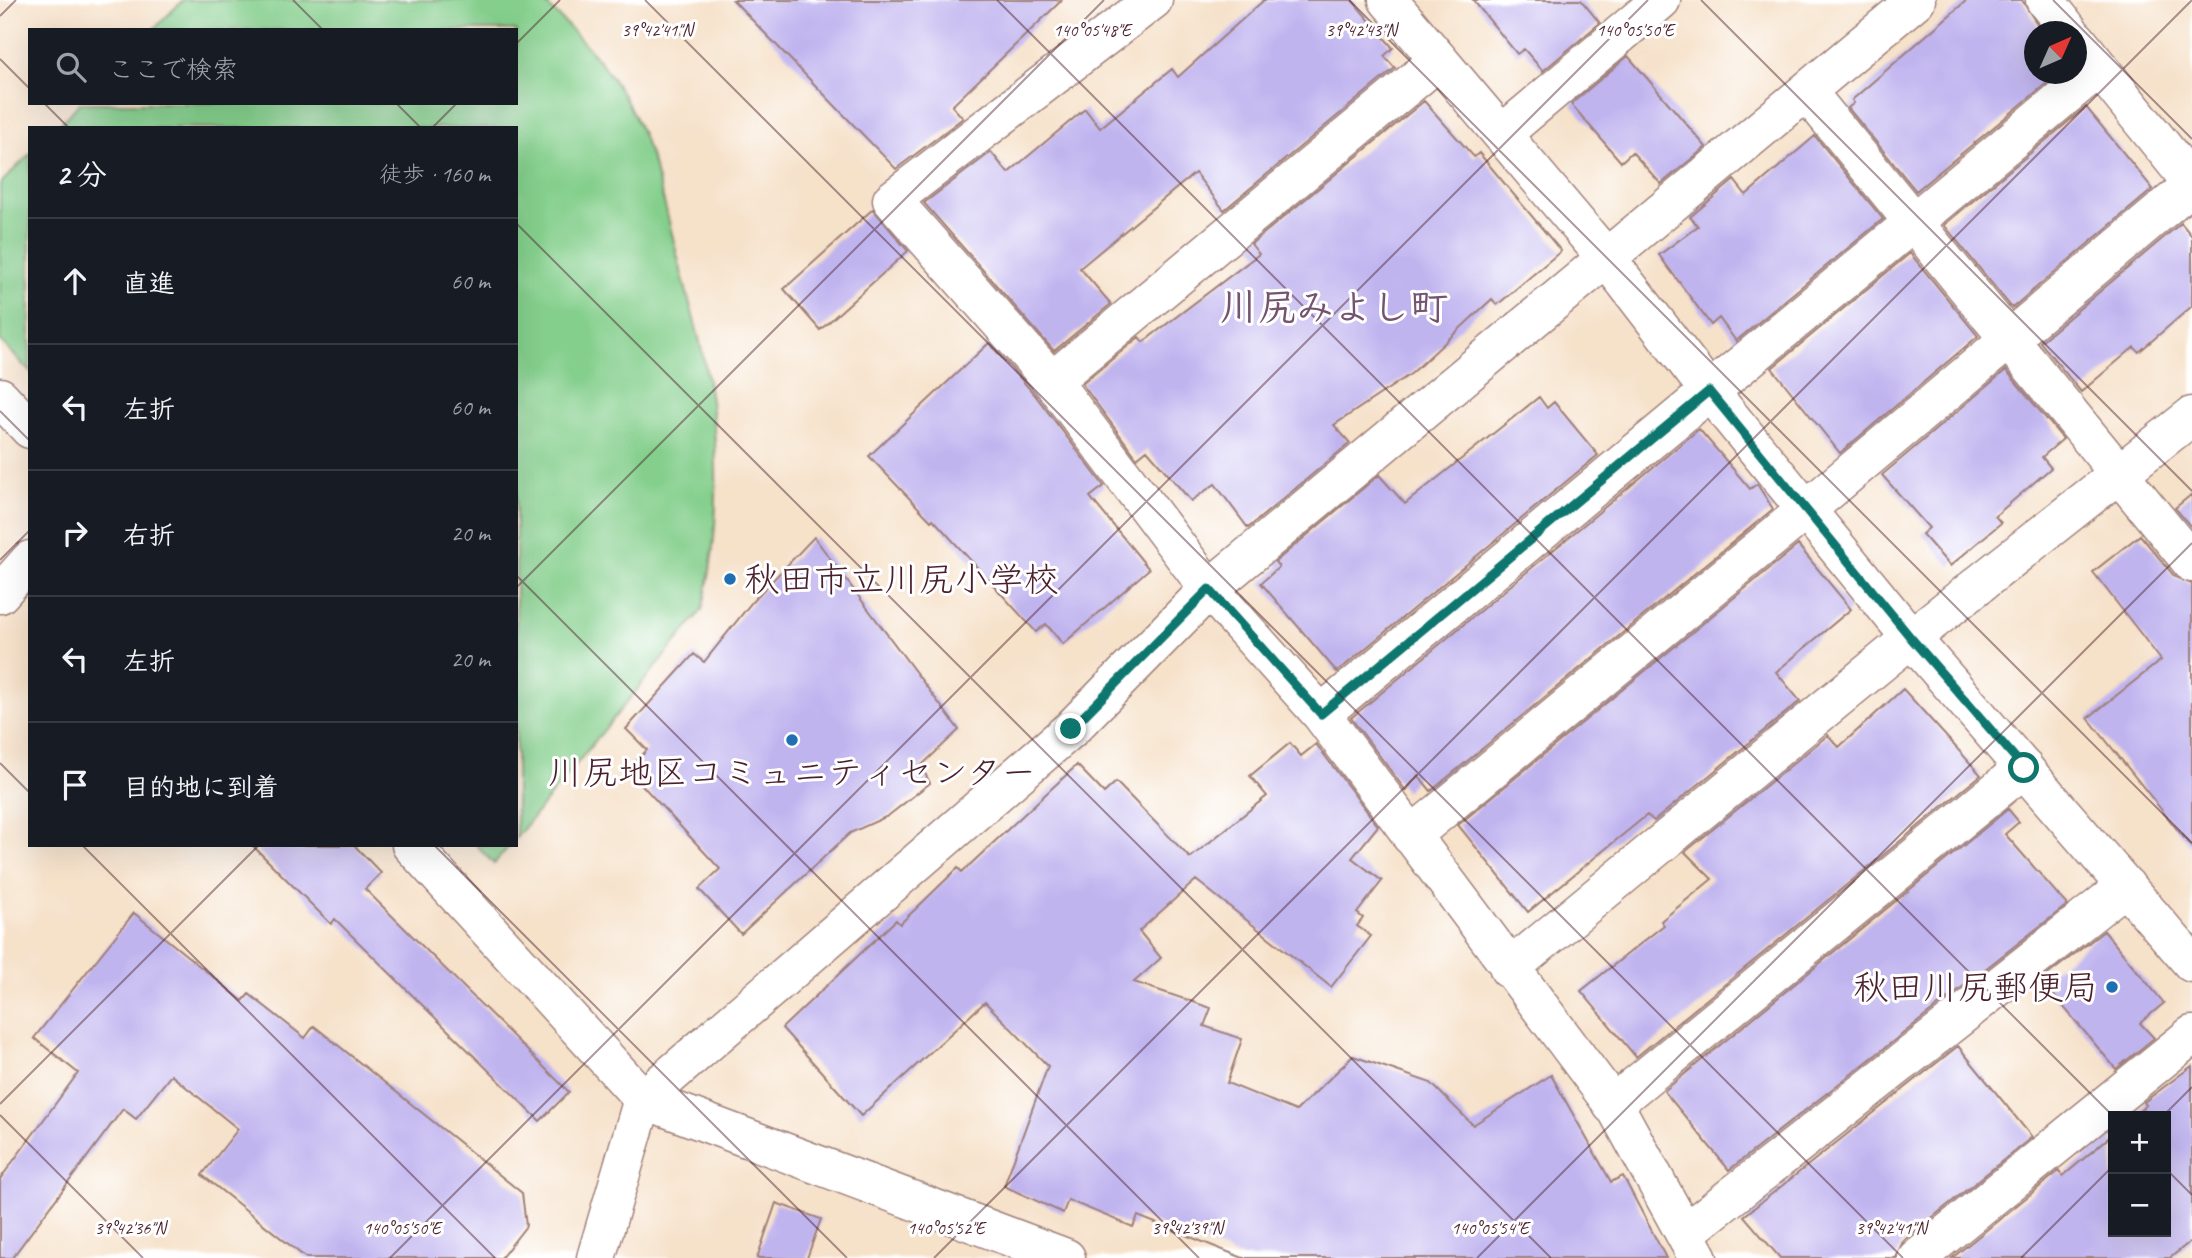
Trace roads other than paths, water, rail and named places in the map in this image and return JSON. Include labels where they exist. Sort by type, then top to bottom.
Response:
[{"type":"street","points":[[1153,0],[892,200],[1052,381],[1209,589],[1321,714],[1612,1105],[1691,1245],[2126,886]]},
{"type":"street","points":[[1502,134],[1661,0]]},
{"type":"street","points":[[596,1258],[643,1099],[1071,729],[1209,589],[1608,260],[1916,0]]},
{"type":"street","points":[[2045,0],[2061,21]]},
{"type":"street","points":[[1397,3],[1439,60],[1608,260],[1709,391],[1911,638],[2192,963]]},
{"type":"street","points":[[1321,714],[1914,221],[2088,54],[2192,184],[1806,510],[1411,836]]},
{"type":"street","points":[[1052,381],[1439,60]]},
{"type":"street","points":[[1807,92],[2192,563]]},
{"type":"street","points":[[0,397],[28,427]]},
{"type":"street","points":[[1509,969],[1911,638],[2192,416]]},
{"type":"street","points":[[0,594],[28,562]]},
{"type":"street","points":[[1612,1105],[2024,768]]},
{"type":"street","points":[[413,847],[643,1099],[1058,1257]]},
{"type":"street","points":[[1917,1258],[2192,1035]]},
{"type":"place","name":"秋田市立川尻小学校","points":[[730,579]]},
{"type":"place","name":"川尻地区コミュニティセンター","points":[[792,740]]},
{"type":"place","name":"秋田川尻郵便局","points":[[2112,987]]},
{"type":"district","name":"川尻みよし町","points":[[1334,307]]}]
